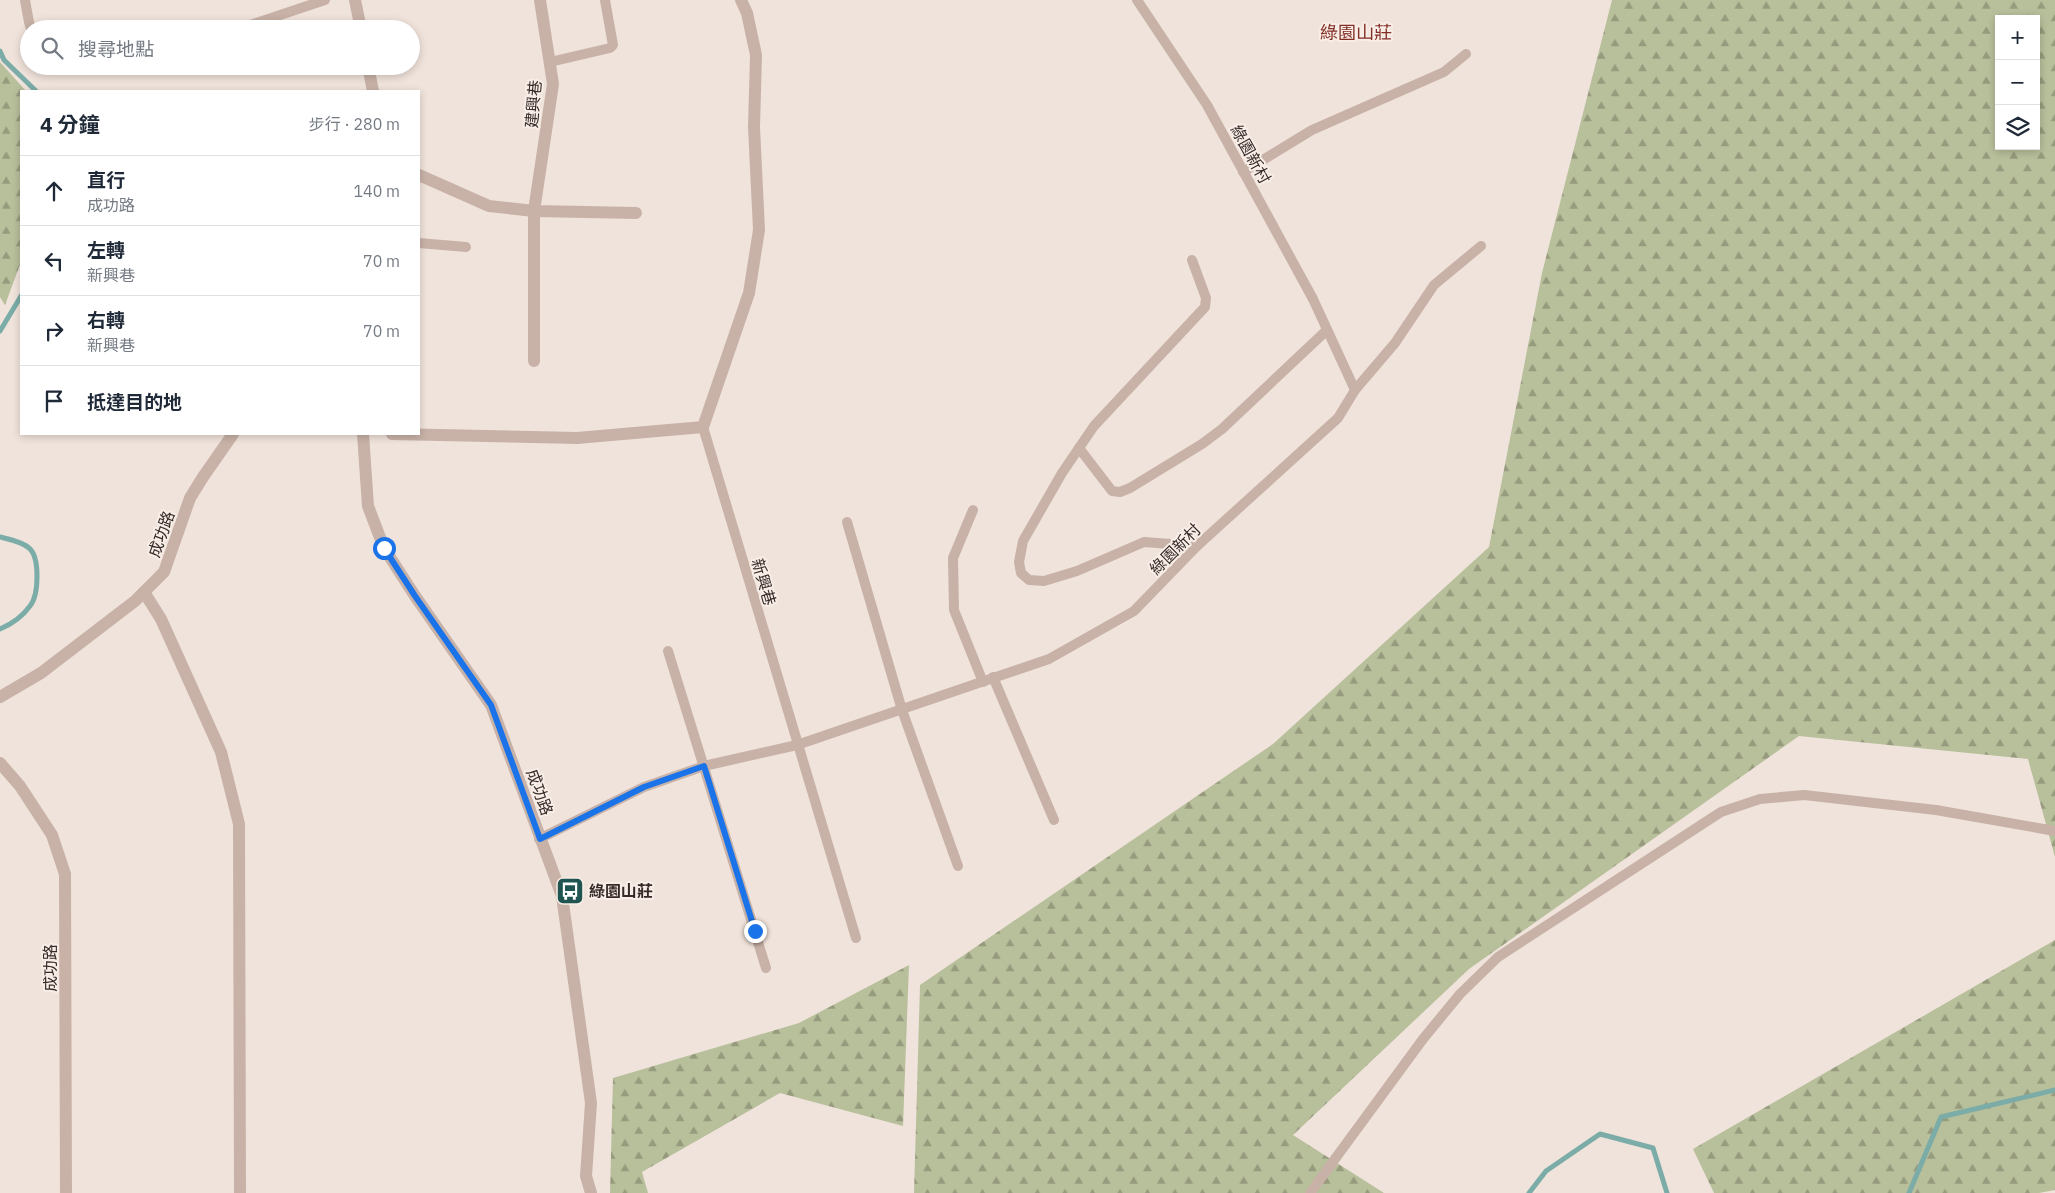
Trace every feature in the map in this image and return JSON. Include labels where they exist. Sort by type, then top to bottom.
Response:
[{"type":"street","name":"建興巷","points":[[534,361],[534,211],[553,93],[540,0]]},
{"type":"street","points":[[420,435],[578,438],[703,427],[749,293],[759,230],[754,127],[756,55],[747,13],[741,0]]},
{"type":"street","points":[[359,1],[360,20]]},
{"type":"street","points":[[370,75],[373,90]]},
{"type":"street","points":[[420,175],[489,206],[534,211],[636,213]]},
{"type":"street","name":"成功路","points":[[0,696],[42,673],[144,592],[164,572],[190,498],[232,435]]},
{"type":"street","name":"成功路","points":[[363,435],[368,506],[384,548],[491,705],[562,896],[591,1103],[586,1176],[591,1193]]},
{"type":"street","points":[[144,592],[161,619],[221,752],[239,824],[240,1193]]},
{"type":"street","name":"成功路","points":[[0,763],[20,786],[52,835],[65,874],[66,1193]]},
{"type":"lane","points":[[25,0],[28,20]]},
{"type":"lane","points":[[265,20],[324,0]]},
{"type":"lane","points":[[550,62],[610,48],[613,45],[614,39],[606,0]]},
{"type":"lane","name":"綠園新村","points":[[1137,0],[1207,105],[1312,299],[1355,390]]},
{"type":"lane","points":[[1243,172],[1312,130],[1444,72],[1466,54]]},
{"type":"lane","points":[[420,243],[466,247]]},
{"type":"lane","name":"綠園新村","points":[[902,710],[1049,659],[1134,611],[1197,546],[1338,418],[1355,390],[1395,343],[1434,285],[1481,246]]},
{"type":"lane","points":[[1192,260],[1206,298],[1205,307],[1094,426],[1062,473],[1023,541],[1019,562],[1021,573],[1029,580],[1044,581],[1078,571],[1144,542],[1197,546]]},
{"type":"lane","points":[[1079,448],[1112,491],[1120,492],[1130,488],[1202,444],[1222,429],[1327,330]]},
{"type":"lane","name":"新興巷","points":[[703,427],[856,938]]},
{"type":"lane","points":[[973,510],[952,558],[954,610],[983,682]]},
{"type":"lane","points":[[847,522],[902,710],[958,866]]},
{"type":"lane","points":[[668,651],[766,968]]},
{"type":"lane","points":[[994,677],[1054,820]]},
{"type":"lane","points":[[540,839],[644,787],[704,766],[797,745],[902,710]]},
{"type":"lane","points":[[1310,1193],[1423,1039],[1460,994],[1498,957],[1721,812],[1760,799],[1804,794],[1936,810],[2055,832]]},
{"type":"green space","points":[[1612,0],[2055,0],[2055,857],[2028,759],[1799,736],[1469,969],[1293,1135],[1384,1193],[914,1193],[920,985],[1273,744],[1489,547],[1542,273]]},
{"type":"green space","points":[[0,62],[25,90],[20,90],[20,265],[5,305],[0,297]]},
{"type":"green space","points":[[2055,940],[2055,1190],[2039,1193],[1714,1193],[1693,1149]]},
{"type":"green space","points":[[909,965],[903,1126],[780,1093],[642,1172],[648,1193],[610,1193],[613,1078],[799,1023]]},
{"type":"waterway","points":[[0,51],[4,60],[35,90]]},
{"type":"waterway","points":[[0,331],[20,298]]},
{"type":"waterway","points":[[0,537],[19,542],[29,548],[33,553],[37,567],[37,585],[33,601],[24,614],[0,629]]},
{"type":"waterway","points":[[1909,1193],[1941,1117],[2055,1090]]},
{"type":"waterway","points":[[1529,1193],[1546,1171],[1600,1134],[1653,1148],[1667,1193]]},
{"type":"place","name":"綠園山莊","points":[[570,891]]},
{"type":"district","name":"綠園山莊","points":[[1356,32]]},
{"type":"route","points":[[384,548],[491,705],[540,839],[644,787],[704,766],[755,931]]}]
